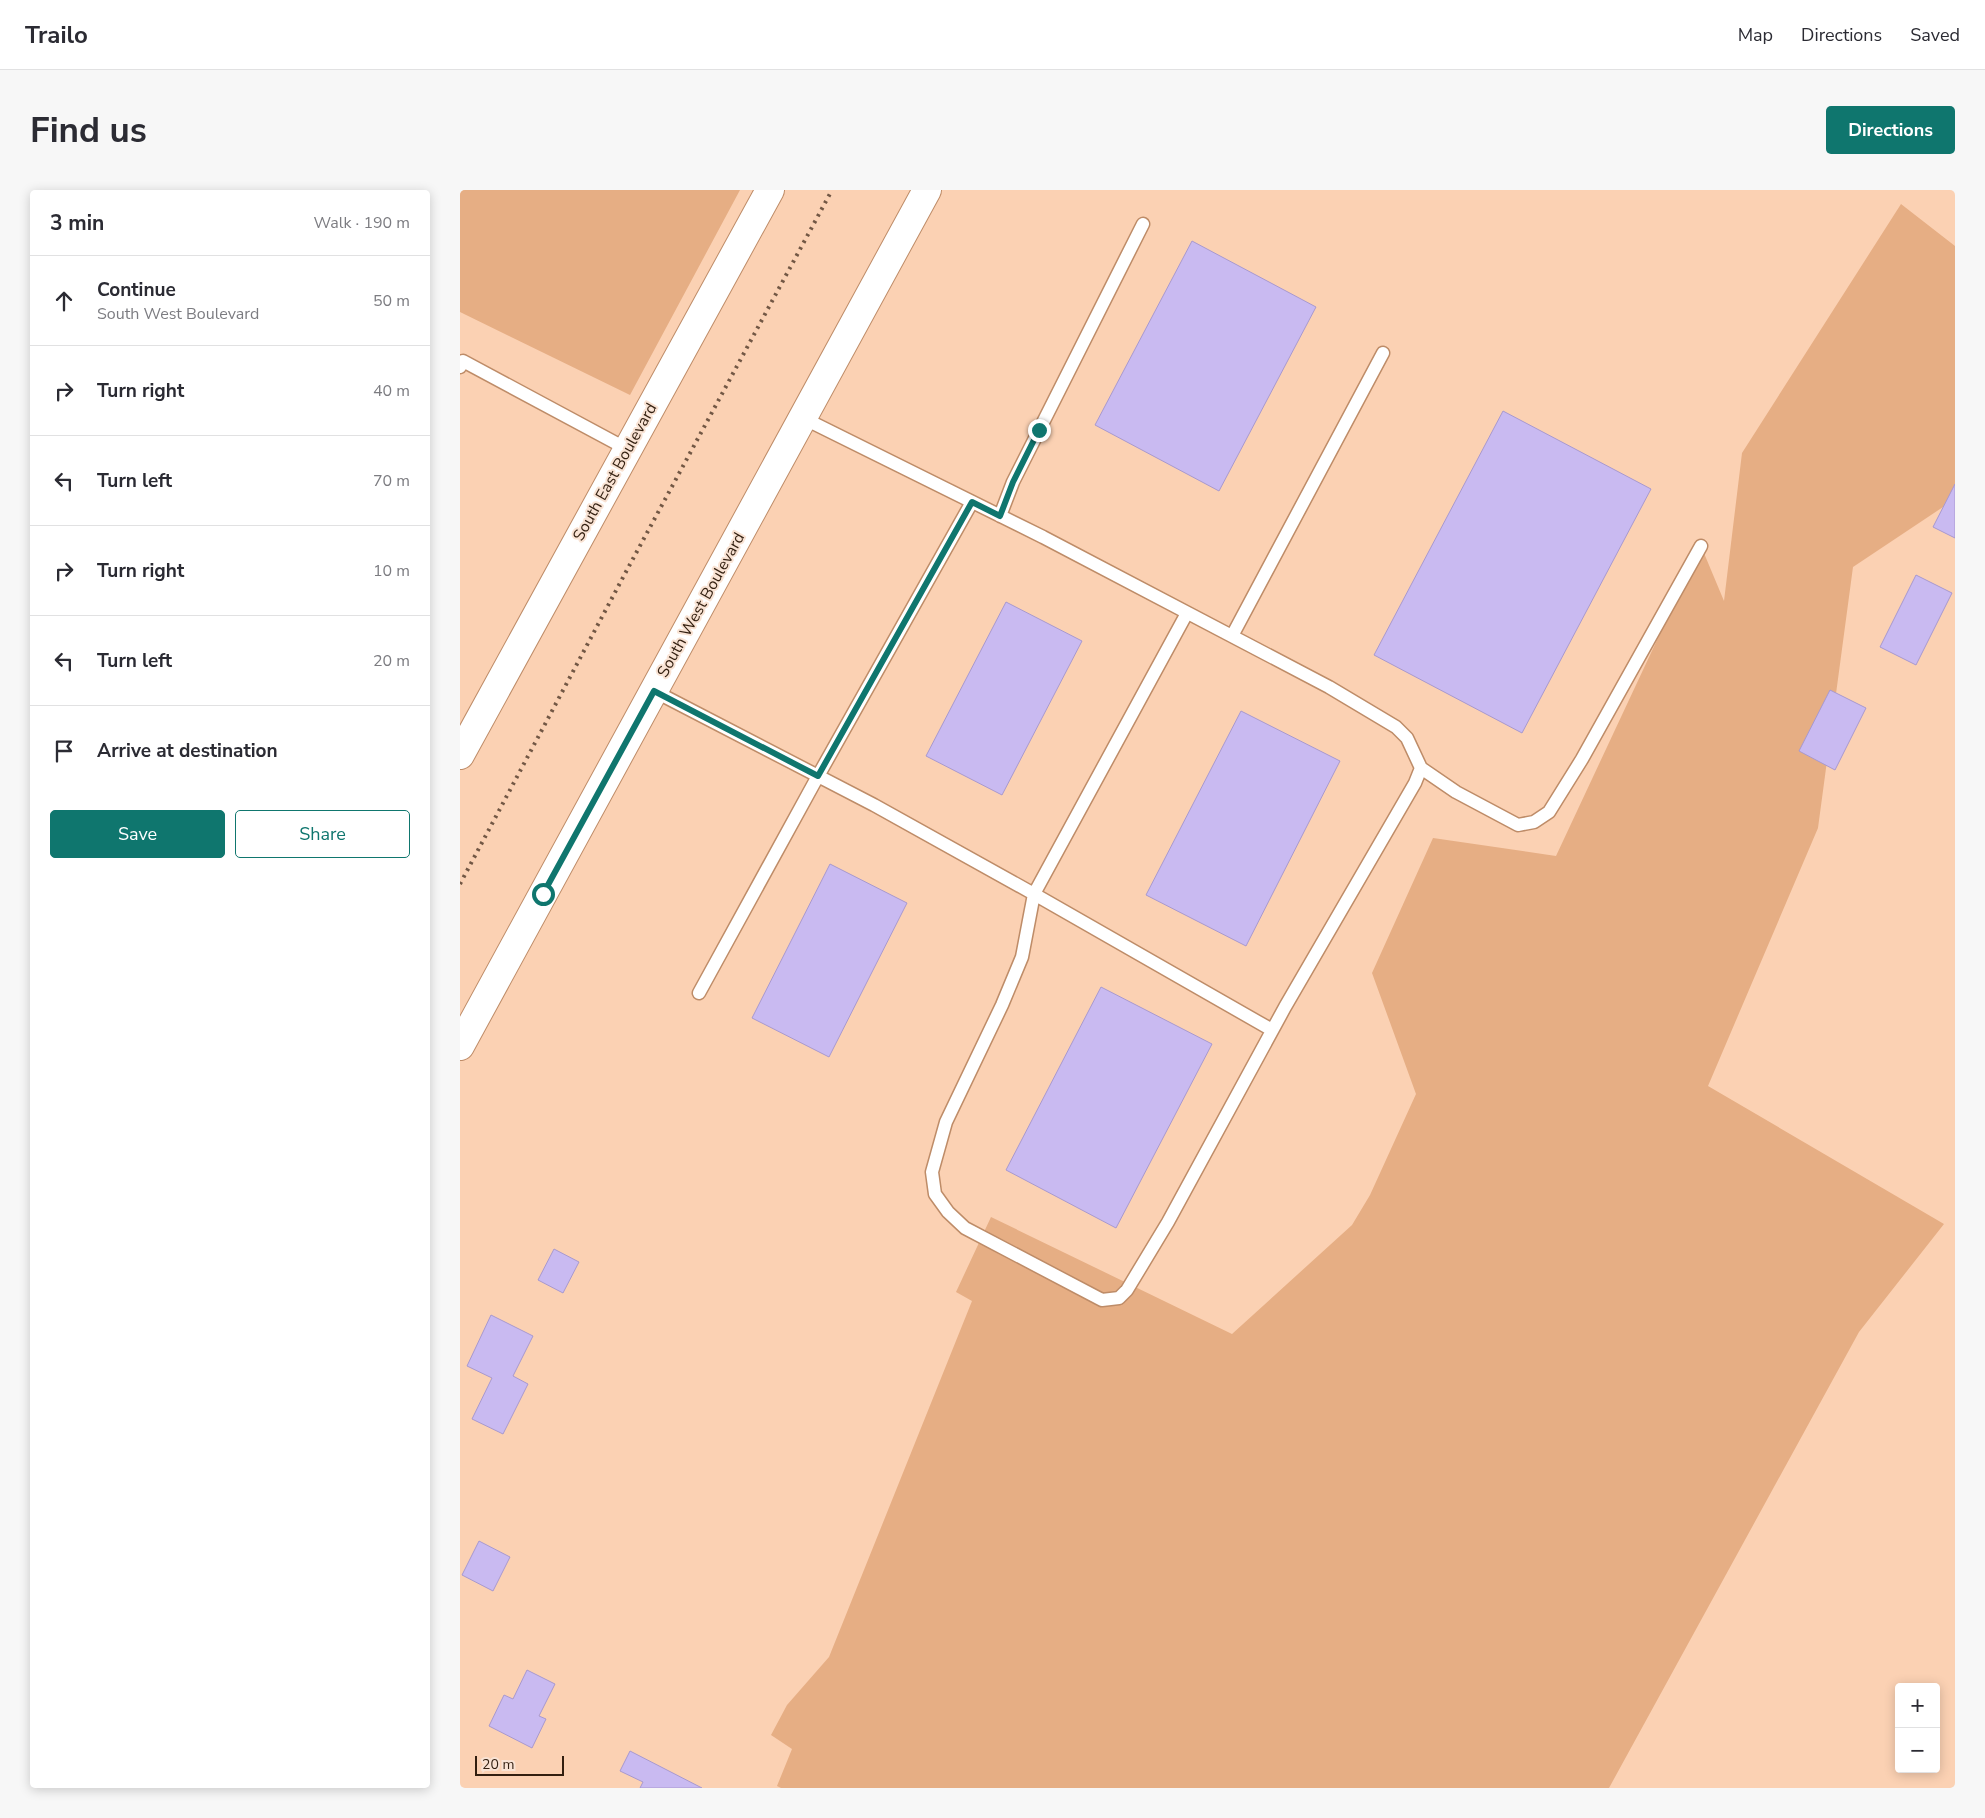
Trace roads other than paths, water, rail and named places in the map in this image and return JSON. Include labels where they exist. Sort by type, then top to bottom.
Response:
[{"type":"main road","name":"South East Boulevard","points":[[460,755],[466,728],[627,449],[770,190]]},
{"type":"main road","name":"South West Boulevard","points":[[460,1046],[927,190]]},
{"type":"lane","points":[[1000,516],[1013,482],[1143,224]]},
{"type":"lane","points":[[1232,636],[1383,353]]},
{"type":"lane","points":[[460,367],[463,361],[627,449]]},
{"type":"lane","points":[[803,418],[1000,516],[1328,687],[1396,727],[1407,738],[1421,768],[1456,792],[1518,825],[1534,822],[1549,812],[1582,759],[1701,546]]},
{"type":"lane","points":[[699,993],[972,502]]},
{"type":"lane","points":[[1187,613],[1034,894],[1022,957],[1002,1005],[946,1122],[932,1172],[935,1194],[948,1212],[965,1228],[1102,1300],[1119,1298],[1127,1290],[1168,1222],[1272,1030],[1415,783],[1421,768]]},
{"type":"lane","points":[[654,691],[818,776],[1034,894],[1272,1030]]},
{"type":"railway","points":[[460,884],[832,190]]}]
